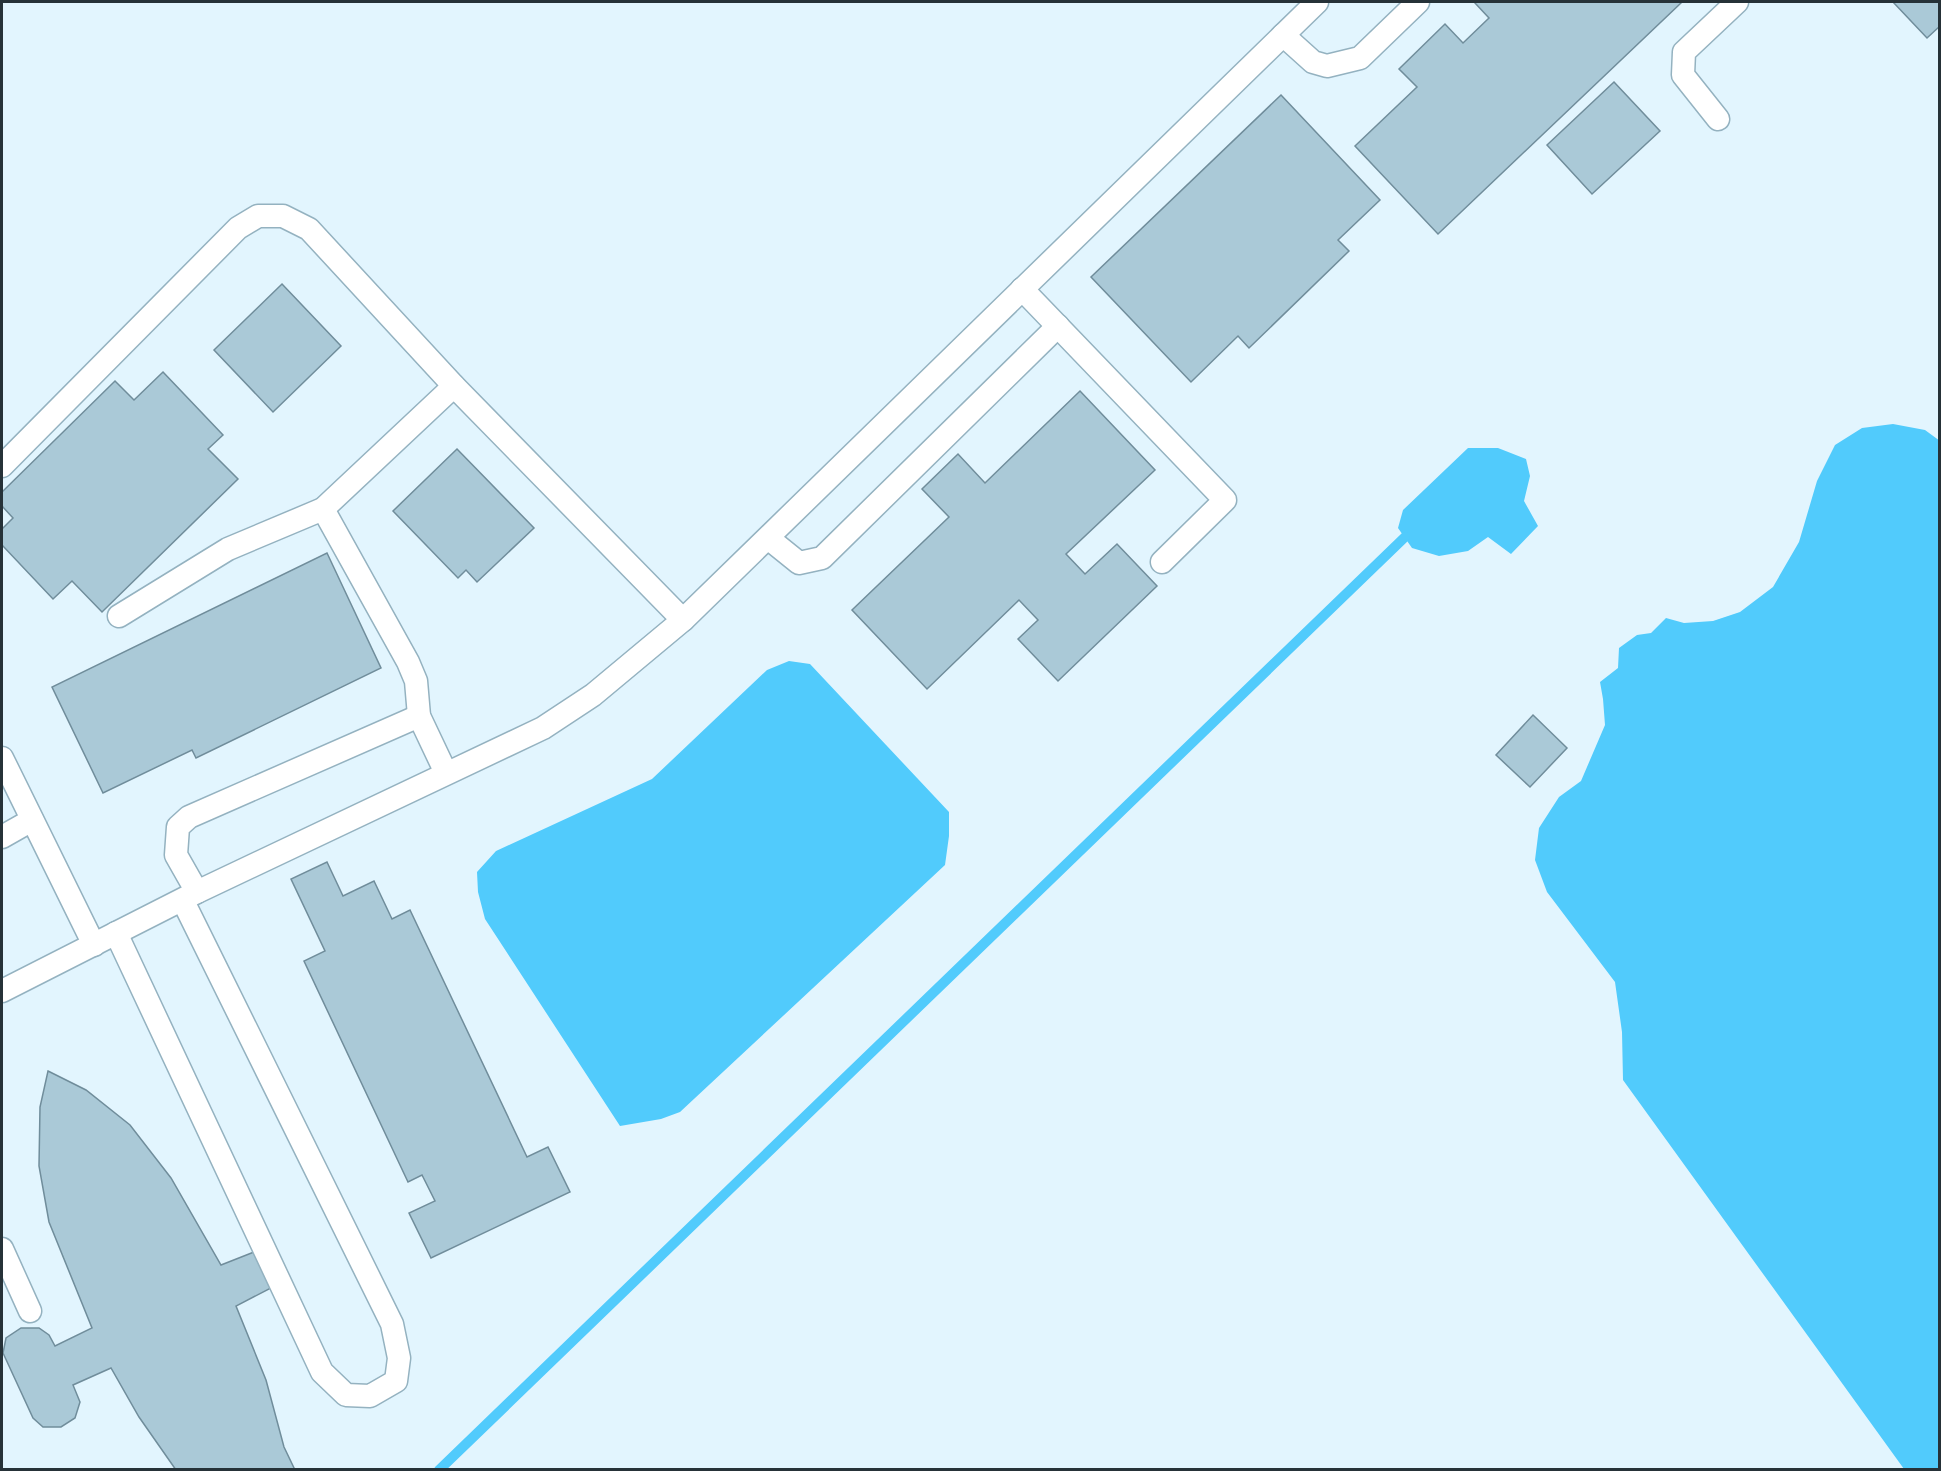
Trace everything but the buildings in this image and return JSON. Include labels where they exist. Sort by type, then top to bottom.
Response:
[{"type":"lane","points":[[2,991],[190,897],[543,728],[593,695],[683,620],[1317,2]]},
{"type":"lane","points":[[1283,35],[1313,62],[1327,66],[1360,58],[1418,2]]},
{"type":"lane","points":[[1718,119],[1683,75],[1684,52],[1737,2]]},
{"type":"lane","points":[[2,466],[237,228],[258,216],[283,216],[309,230],[454,386],[683,620]]},
{"type":"lane","points":[[1022,289],[1225,500],[1162,562]]},
{"type":"lane","points":[[768,538],[799,563],[822,558],[1058,326]]},
{"type":"lane","points":[[119,616],[228,549],[323,509],[454,386]]},
{"type":"lane","points":[[323,509],[408,662],[416,681],[419,716],[446,773]]},
{"type":"lane","points":[[116,933],[322,1372],[346,1395],[370,1396],[396,1381],[399,1358],[392,1324],[190,897],[176,855],[178,827],[189,817],[419,716]]},
{"type":"lane","points":[[2,758],[93,945]]},
{"type":"lane","points":[[2,837],[32,820]]},
{"type":"lane","points":[[2,1249],[30,1311]]},
{"type":"water","points":[[1893,424],[1925,430],[1940,441],[1939,1470],[1904,1469],[1623,1080],[1622,1032],[1615,982],[1547,892],[1535,860],[1539,828],[1559,797],[1581,781],[1605,725],[1600,682],[1618,668],[1619,648],[1637,635],[1651,633],[1666,618],[1684,623],[1713,621],[1740,612],[1773,587],[1799,542],[1817,481],[1835,445],[1862,428]]},
{"type":"water","points":[[1468,448],[1498,448],[1526,459],[1530,476],[1524,501],[1538,526],[1511,554],[1488,537],[1468,551],[1439,556],[1412,548],[1398,528],[1403,510]]},
{"type":"water","points":[[789,661],[810,664],[949,812],[949,836],[945,865],[680,1112],[661,1119],[620,1126],[485,919],[478,892],[477,872],[496,851],[652,779],[767,670]]},
{"type":"waterway","points":[[439,1470],[1405,537]]}]
